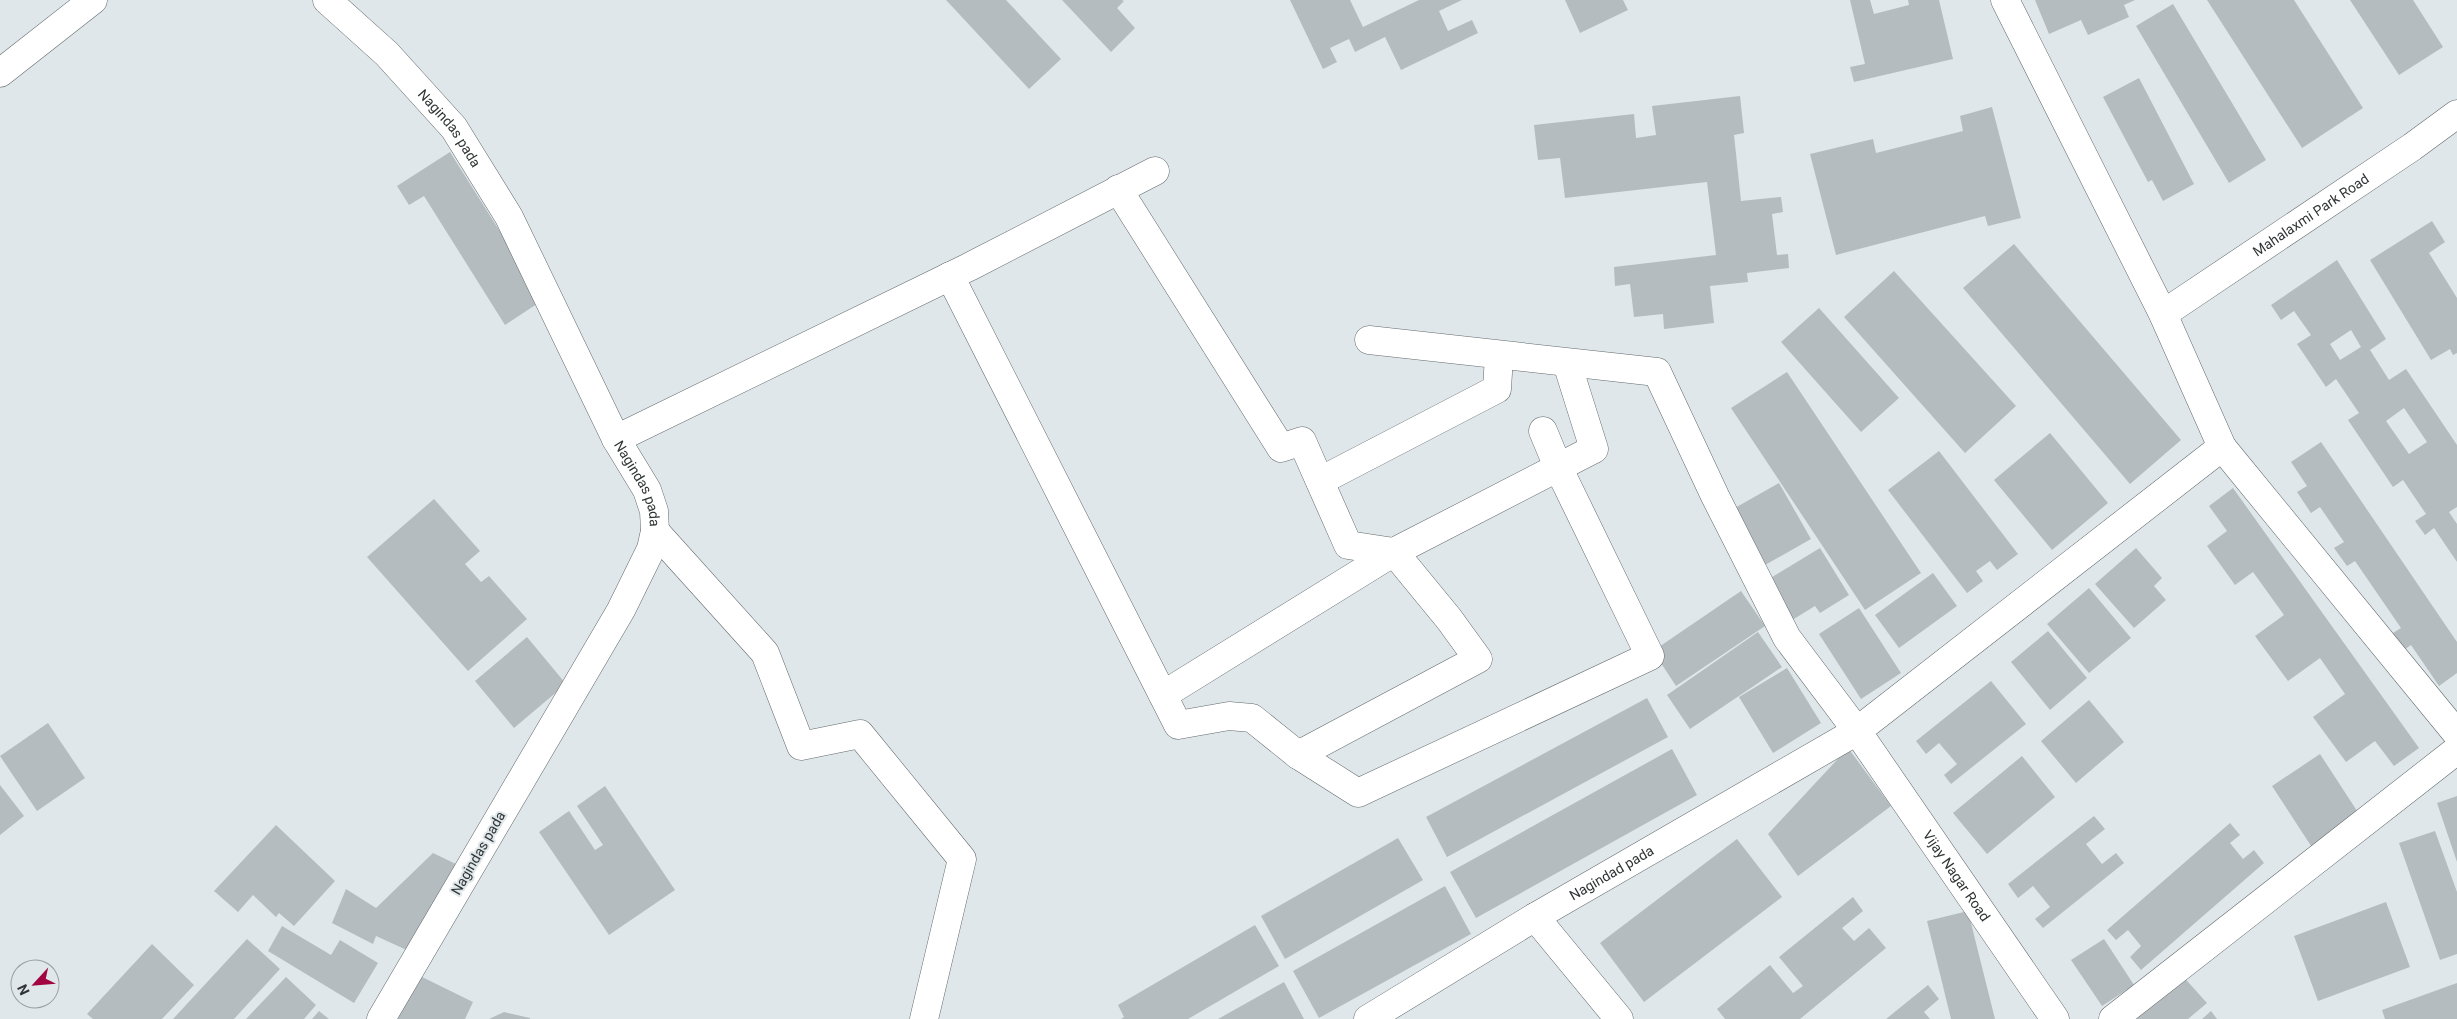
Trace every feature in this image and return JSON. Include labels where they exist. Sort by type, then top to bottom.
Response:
[{"type":"street","points":[[0,73],[93,0]]},
{"type":"street","name":"Nagindas pada","points":[[327,0],[386,54],[454,128],[509,217],[616,439],[647,490],[654,511],[655,531],[651,549],[621,610],[381,1019]]},
{"type":"street","points":[[2005,0],[2163,314],[2222,447],[2457,734]]},
{"type":"street","name":"Mahalaxmi Park Road","points":[[2163,314],[2412,147],[2457,114]]},
{"type":"street","points":[[616,439],[950,276],[1155,170]]},
{"type":"street","points":[[1118,189],[1281,448],[1302,442],[1348,545],[1394,552],[1449,619],[1478,659],[1298,755]]},
{"type":"street","points":[[950,276],[1178,725],[1229,716],[1252,718],[1298,755],[1358,793],[1650,656],[1558,467],[1543,431]]},
{"type":"street","points":[[1163,695],[1394,552],[1594,449],[1567,363],[1369,340]]},
{"type":"street","points":[[1320,481],[1497,389],[1498,356]]},
{"type":"street","name":"Vijay Nagar Road","points":[[1567,363],[1657,372],[1715,496],[1787,638],[1858,731],[2056,1019]]},
{"type":"street","name":"Nagindad pada","points":[[1368,1019],[1536,917],[1858,731],[2222,447]]},
{"type":"street","points":[[655,531],[765,652],[801,746],[860,734],[962,859],[924,1019]]},
{"type":"street","points":[[2113,1019],[2457,750]]},
{"type":"street","points":[[1536,917],[1619,1019]]},
{"type":"building","points":[[946,0],[1006,0],[1061,59],[1029,89]]},
{"type":"building","points":[[1062,0],[1122,0],[1124,1],[1117,8],[1135,28],[1111,52]]},
{"type":"building","points":[[1290,0],[1350,0],[1363,27],[1419,0],[1462,0],[1439,11],[1448,31],[1472,20],[1478,33],[1401,70],[1385,37],[1355,52],[1349,39],[1330,48],[1337,62],[1323,69]]},
{"type":"building","points":[[1565,0],[1623,0],[1628,10],[1580,33]]},
{"type":"building","points":[[1850,0],[1870,0],[1874,14],[1909,5],[1908,0],[1939,0],[1953,59],[1854,82],[1850,67],[1865,64]]},
{"type":"building","points":[[2035,0],[2135,0],[2124,5],[2129,17],[2088,35],[2081,20],[2049,34]]},
{"type":"building","points":[[2207,0],[2294,0],[2363,108],[2302,148]]},
{"type":"building","points":[[2350,0],[2413,0],[2443,47],[2399,75]]},
{"type":"building","points":[[2173,4],[2266,160],[2229,183],[2136,26]]},
{"type":"building","points":[[2139,78],[2194,184],[2163,201],[2152,180],[2148,182],[2103,97]]},
{"type":"building","points":[[1740,96],[1744,133],[1734,135],[1741,201],[1781,197],[1783,212],[1772,214],[1777,255],[1788,254],[1789,268],[1747,273],[1748,282],[1710,286],[1714,323],[1664,329],[1663,314],[1634,317],[1630,284],[1615,286],[1614,267],[1716,255],[1707,182],[1565,198],[1560,158],[1538,160],[1534,125],[1634,114],[1636,138],[1656,135],[1652,106]]},
{"type":"building","points":[[1992,107],[2021,218],[1988,226],[1985,216],[1836,255],[1810,154],[1873,139],[1876,153],[1963,131],[1960,116]]},
{"type":"building","points":[[450,152],[543,300],[505,325],[424,196],[409,205],[397,186]]},
{"type":"building","points":[[2432,221],[2445,242],[2429,253],[2457,298],[2457,353],[2453,355],[2450,349],[2431,360],[2370,260]]},
{"type":"building","points":[[2014,244],[2181,440],[2130,484],[1963,288]]},
{"type":"building","points":[[2337,260],[2386,339],[2370,350],[2389,380],[2406,369],[2457,445],[2457,507],[2449,512],[2457,524],[2457,562],[2434,528],[2425,535],[2415,521],[2426,514],[2403,480],[2393,487],[2348,420],[2359,413],[2336,379],[2326,387],[2297,344],[2311,335],[2294,311],[2281,320],[2271,305]],"holes":[[[2351,330],[2361,347],[2340,360],[2330,344]],[[2404,408],[2427,442],[2409,454],[2386,421]]]},
{"type":"building","points":[[1894,271],[2016,406],[1965,453],[1844,317]]},
{"type":"building","points":[[1819,308],[1899,398],[1861,432],[1781,342]]},
{"type":"building","points":[[1787,372],[1921,573],[1865,610],[1731,408]]},
{"type":"building","points":[[2050,433],[2108,503],[2052,550],[1994,480]]},
{"type":"building","points":[[2321,442],[2457,642],[2457,673],[2439,686],[2411,645],[2404,650],[2393,633],[2401,628],[2355,561],[2347,566],[2334,548],[2344,542],[2320,507],[2311,513],[2297,492],[2307,486],[2291,462]]},
{"type":"building","points":[[1939,451],[2018,554],[1997,570],[1990,561],[1976,571],[1983,581],[1967,593],[1888,490]]},
{"type":"building","points":[[1779,483],[1811,539],[1758,569],[1726,513]]},
{"type":"building","points":[[2233,488],[2419,748],[2394,766],[2375,741],[2346,762],[2313,717],[2345,694],[2320,658],[2288,681],[2255,636],[2284,615],[2253,572],[2235,585],[2207,546],[2227,531],[2209,506]]},
{"type":"building","points":[[434,499],[480,551],[465,564],[481,582],[489,576],[527,619],[468,671],[367,557]]},
{"type":"building","points":[[1820,548],[1849,595],[1820,613],[1815,606],[1789,622],[1764,582]]},
{"type":"building","points":[[2136,548],[2162,578],[2154,586],[2166,600],[2134,628],[2095,584]]},
{"type":"building","points":[[1933,573],[1957,606],[1899,648],[1875,615]]},
{"type":"building","points":[[2089,588],[2131,638],[2089,673],[2047,624]]},
{"type":"building","points":[[1741,591],[1765,626],[1676,686],[1653,651]]},
{"type":"building","points":[[1859,608],[1901,673],[1861,699],[1819,634]]},
{"type":"building","points":[[2048,631],[2087,678],[2050,710],[2011,662]]},
{"type":"building","points":[[1758,632],[1782,667],[1690,729],[1667,695]]},
{"type":"building","points":[[527,637],[566,684],[514,728],[475,681]]},
{"type":"building","points":[[1787,668],[1821,723],[1773,753],[1739,697]]},
{"type":"building","points":[[1991,681],[2026,724],[1951,784],[1944,775],[1957,764],[1939,743],[1926,754],[1916,741]]},
{"type":"building","points":[[1647,698],[1668,737],[1447,857],[1426,817]]},
{"type":"building","points":[[2089,700],[2124,742],[2076,783],[2041,741]]},
{"type":"building","points":[[48,723],[85,778],[37,811],[0,756]]},
{"type":"building","points":[[1848,748],[1891,806],[1798,876],[1768,834]]},
{"type":"building","points":[[1672,749],[1697,795],[1476,918],[1450,872]]},
{"type":"building","points":[[2320,754],[2361,817],[2313,849],[2272,786]]},
{"type":"building","points":[[2022,756],[2055,797],[1987,854],[1953,813]]},
{"type":"building","points":[[0,785],[24,816],[0,835]]},
{"type":"building","points":[[605,786],[675,890],[609,935],[539,832],[569,811],[595,850],[603,845],[577,806]]},
{"type":"building","points":[[2457,796],[2457,862],[2437,803]]},
{"type":"building","points":[[2094,816],[2105,829],[2086,844],[2102,864],[2116,853],[2124,863],[2043,928],[2035,919],[2050,907],[2033,886],[2018,898],[2008,884]]},
{"type":"building","points":[[2230,823],[2240,835],[2230,843],[2243,859],[2254,850],[2264,863],[2141,970],[2130,957],[2141,946],[2128,930],[2116,940],[2107,930]]},
{"type":"building","points":[[276,825],[335,881],[294,926],[279,913],[276,917],[253,895],[238,912],[214,891]]},
{"type":"building","points":[[2435,831],[2457,892],[2457,954],[2440,960],[2399,843]]},
{"type":"building","points":[[1398,838],[1423,880],[1285,959],[1261,916]]},
{"type":"building","points":[[1737,839],[1782,897],[1644,1002],[1600,943]]},
{"type":"building","points":[[433,853],[462,867],[411,952],[376,936],[373,944],[332,923],[346,889],[376,908]]},
{"type":"building","points":[[1445,886],[1471,934],[1319,1018],[1293,971]]},
{"type":"building","points":[[1853,897],[1863,911],[1842,928],[1854,941],[1869,928],[1886,948],[1800,1019],[1725,1019],[1717,1009],[1770,965],[1793,993],[1803,986],[1779,957]]},
{"type":"building","points":[[2386,902],[2410,967],[2318,1001],[2294,936]]},
{"type":"building","points":[[1968,911],[1995,1019],[1951,1019],[1927,921]]},
{"type":"building","points":[[1255,925],[1279,966],[1188,1019],[1121,1019],[1124,1017],[1118,1005]]},
{"type":"building","points":[[282,926],[331,955],[340,940],[378,963],[354,1003],[268,951]]},
{"type":"building","points":[[247,939],[280,969],[234,1019],[173,1019]]},
{"type":"building","points":[[2104,939],[2134,985],[2102,1006],[2071,960]]},
{"type":"building","points":[[152,944],[194,985],[162,1019],[93,1019],[87,1014]]},
{"type":"building","points":[[2180,973],[2207,1003],[2188,1019],[2126,1019]]},
{"type":"building","points":[[418,975],[473,1002],[465,1019],[396,1019]]},
{"type":"building","points":[[286,977],[316,1005],[304,1019],[246,1019]]},
{"type":"building","points":[[1284,982],[1304,1019],[1218,1019]]},
{"type":"building","points":[[2457,983],[2457,1019],[2385,1019],[2382,1010]]},
{"type":"building","points":[[1928,985],[1939,999],[1924,1012],[1930,1019],[1886,1019]]},
{"type":"building","points":[[319,1011],[329,1019],[312,1019]]},
{"type":"building","points":[[2211,1011],[2217,1019],[2202,1019]]},
{"type":"building","points":[[504,1012],[530,1018],[530,1019],[489,1019]]}]
